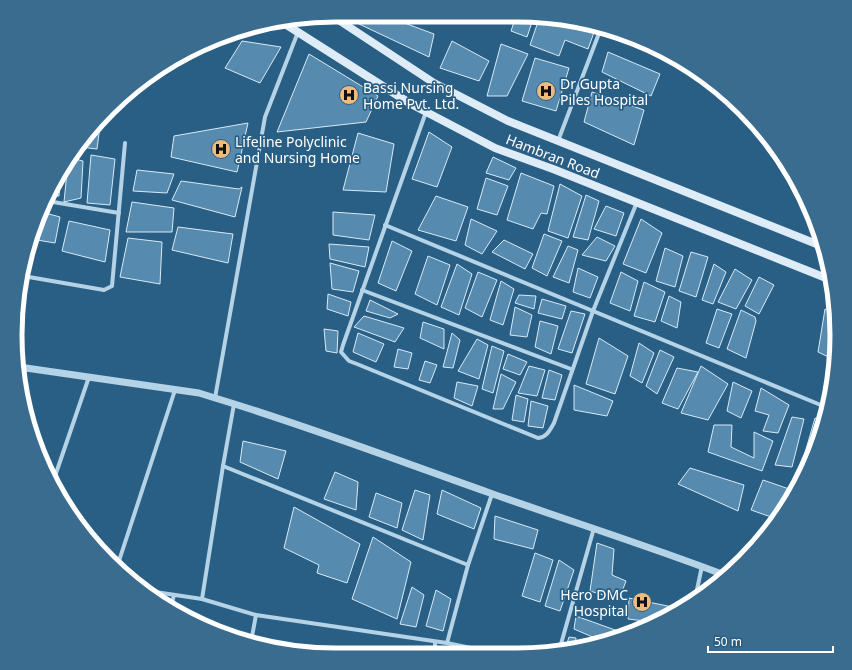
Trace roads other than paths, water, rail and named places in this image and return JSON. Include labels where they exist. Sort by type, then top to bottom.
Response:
[{"type":"main road","name":"Hambran Road","points":[[340,22],[434,83],[508,122],[816,244]]},
{"type":"main road","name":"Hambran Road","points":[[289,26],[427,112],[495,148],[637,202],[825,277]]},
{"type":"street","points":[[215,398],[225,349],[265,117],[298,31]]},
{"type":"street","points":[[558,141],[599,33]]},
{"type":"street","points":[[427,112],[385,225],[341,352],[344,357],[357,364],[538,438],[543,438],[550,430],[593,311],[637,202]]},
{"type":"street","points":[[28,277],[96,289],[109,289],[113,282],[125,143]]},
{"type":"street","points":[[52,202],[119,213]]},
{"type":"street","points":[[385,225],[822,405]]},
{"type":"street","points":[[362,290],[571,369]]},
{"type":"street","points":[[24,368],[199,393],[594,528],[720,573]]},
{"type":"street","points":[[55,474],[89,377]]},
{"type":"street","points":[[119,561],[175,390]]},
{"type":"street","points":[[202,599],[222,466],[234,404]]},
{"type":"street","points":[[222,466],[468,565]]},
{"type":"street","points":[[448,643],[468,565],[492,494]]},
{"type":"street","points":[[562,644],[594,528]]},
{"type":"street","points":[[697,591],[702,566]]},
{"type":"street","points":[[157,592],[202,599],[256,615],[448,643],[471,648]]},
{"type":"street","points":[[172,602],[174,595]]},
{"type":"street","points":[[252,636],[256,615]]},
{"type":"street","points":[[435,642],[435,648]]},
{"type":"place","name":"Dr Gupta Piles Hospital","points":[[546,91]]},
{"type":"place","name":"Bassi Nursing Home Pvt. Ltd.","points":[[349,95]]},
{"type":"place","name":"Lifeline Polyclinic and Nursing Home","points":[[221,149]]},
{"type":"place","name":"Hero DMC Hospital","points":[[642,602]]}]
